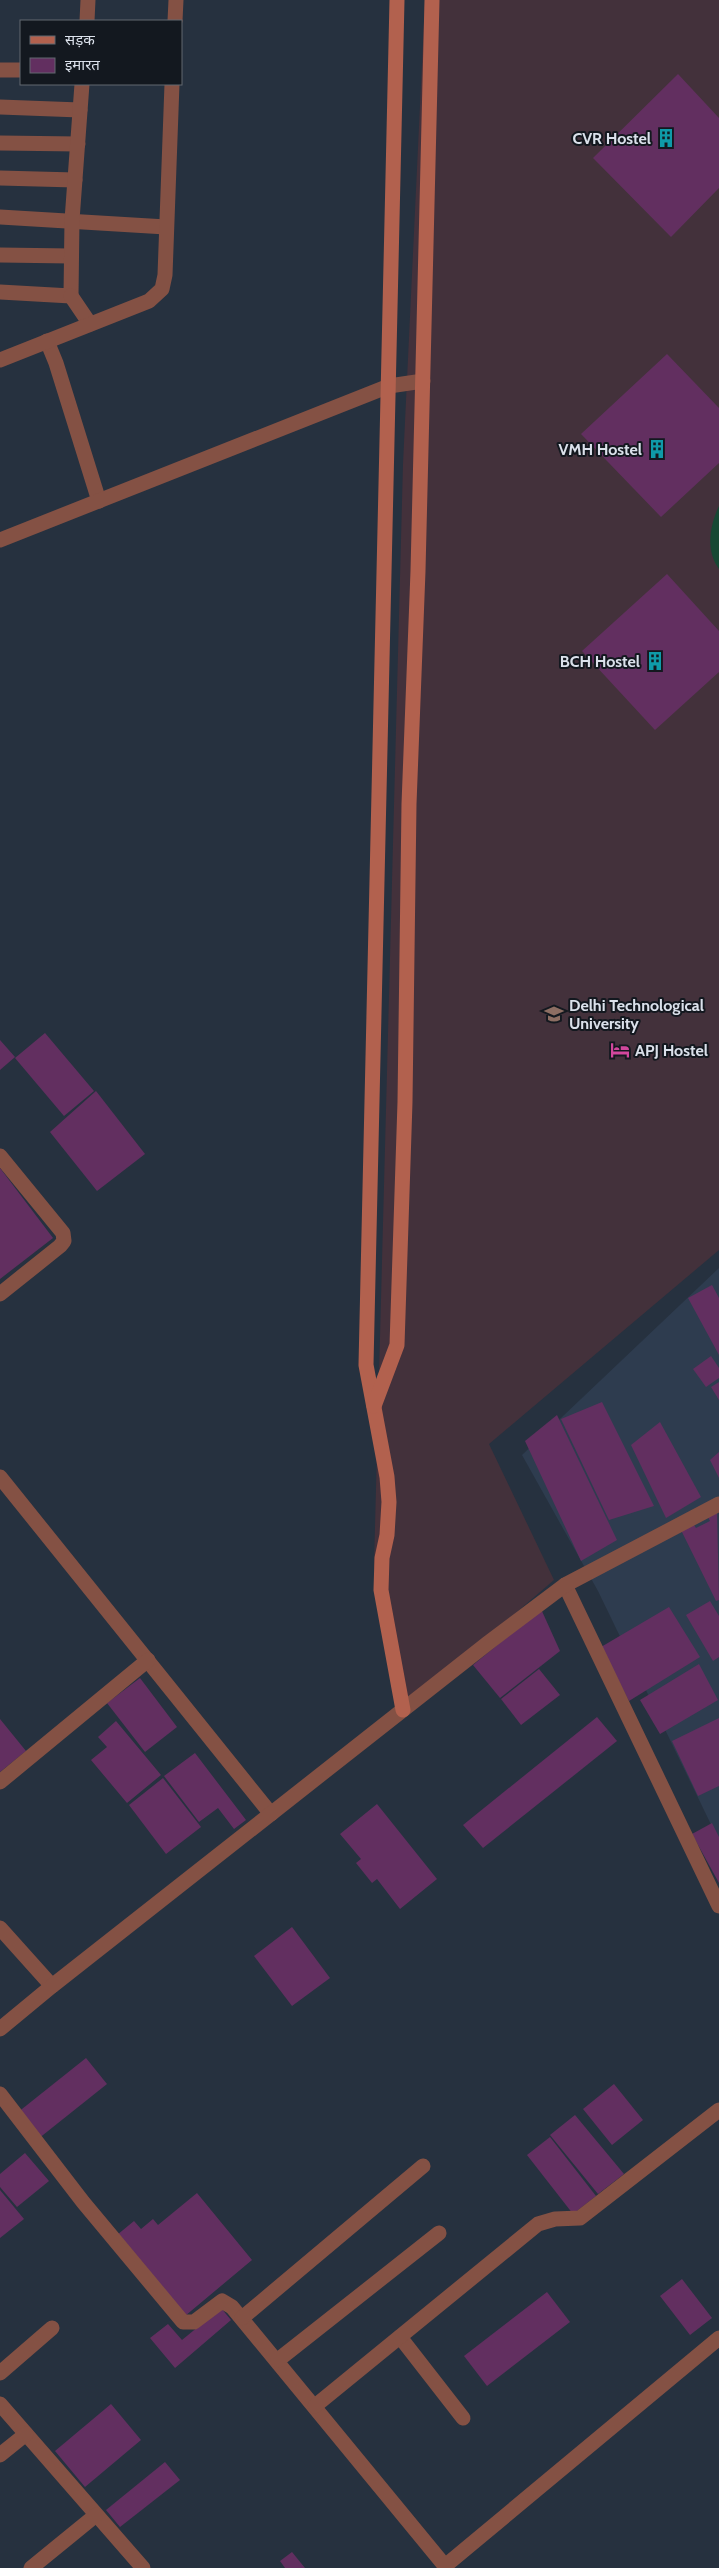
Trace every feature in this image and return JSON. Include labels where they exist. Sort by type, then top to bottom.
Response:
[{"type":"street","points":[[87,20],[88,0]]},
{"type":"street","points":[[175,20],[176,0]]},
{"type":"street","points":[[397,0],[366,1365],[389,1502],[387,1535],[382,1558],[381,1590],[403,1710]]},
{"type":"street","points":[[374,1407],[397,1345],[405,1102],[409,804],[423,380],[432,0]]},
{"type":"street","points":[[0,70],[20,70]]},
{"type":"street","points":[[82,85],[72,220],[71,296],[90,324]]},
{"type":"street","points":[[0,360],[149,301],[162,289],[165,275],[172,85]]},
{"type":"street","points":[[0,107],[80,110]]},
{"type":"street","points":[[0,143],[78,144]]},
{"type":"street","points":[[0,178],[75,180]]},
{"type":"street","points":[[0,217],[166,227]]},
{"type":"street","points":[[0,255],[71,256]]},
{"type":"street","points":[[0,292],[71,296]]},
{"type":"street","points":[[47,341],[59,371],[99,501]]},
{"type":"street","points":[[0,540],[389,386],[423,380]]},
{"type":"street","points":[[0,1156],[63,1233],[64,1241],[0,1294]]},
{"type":"street","points":[[0,1477],[271,1814]]},
{"type":"street","points":[[0,2029],[403,1710],[565,1585],[719,1504]]},
{"type":"street","points":[[565,1585],[719,1906]]},
{"type":"street","points":[[0,1782],[148,1660]]},
{"type":"street","points":[[0,1928],[52,1986]]},
{"type":"street","points":[[0,2094],[83,2202],[183,2322],[194,2322],[222,2302],[232,2307],[278,2360],[444,2567],[719,2338]]},
{"type":"street","points":[[315,2406],[538,2224],[554,2219],[580,2218],[719,2110]]},
{"type":"street","points":[[242,2318],[423,2166]]},
{"type":"street","points":[[278,2360],[439,2232]]},
{"type":"street","points":[[0,2373],[52,2328]]},
{"type":"street","points":[[400,2337],[463,2418]]},
{"type":"street","points":[[0,2404],[143,2568]]},
{"type":"street","points":[[0,2455],[26,2434]]},
{"type":"street","points":[[31,2568],[96,2515]]},
{"type":"shaded area","name":"Delhi Technological University","points":[[425,0],[719,0],[719,1250],[489,1444],[554,1580],[403,1710],[374,1565],[403,464]]},
{"type":"shaded area","points":[[719,1268],[719,1841],[598,1591],[522,1455]]},
{"type":"green space","points":[[719,506],[719,569],[712,554],[710,538],[713,521]]},
{"type":"building","name":"CVR Hostel","points":[[678,74],[719,118],[719,188],[671,237],[593,158]]},
{"type":"building","name":"VMH Hostel","points":[[667,354],[719,408],[719,463],[661,517],[581,434]]},
{"type":"building","name":"BCH Hostel","points":[[667,574],[719,631],[719,672],[655,730],[582,651]]},
{"type":"building","points":[[45,1033],[94,1091],[64,1116],[15,1058]]},
{"type":"building","points":[[0,1040],[15,1057],[0,1070]]},
{"type":"building","points":[[96,1091],[145,1154],[97,1191],[50,1132]]},
{"type":"building","points":[[0,1168],[53,1238],[0,1279]]},
{"type":"building","points":[[712,1285],[719,1298],[719,1355],[688,1298]]},
{"type":"building","points":[[711,1356],[719,1368],[719,1378],[706,1387],[693,1369]]},
{"type":"building","points":[[719,1382],[719,1400],[711,1387]]},
{"type":"building","points":[[602,1402],[654,1506],[609,1520],[561,1419]]},
{"type":"building","points":[[557,1415],[617,1540],[581,1561],[525,1441]]},
{"type":"building","points":[[660,1422],[701,1497],[666,1518],[631,1445]]},
{"type":"building","points":[[719,1452],[719,1478],[710,1460]]},
{"type":"building","points":[[717,1509],[719,1600],[716,1601],[680,1528],[692,1522],[696,1528],[710,1521],[707,1515]]},
{"type":"building","points":[[710,1601],[719,1616],[719,1657],[713,1661],[686,1615]]},
{"type":"building","points":[[669,1607],[700,1657],[629,1701],[601,1647]]},
{"type":"building","points":[[541,1609],[560,1651],[500,1698],[473,1665]]},
{"type":"building","points":[[699,1664],[718,1700],[660,1734],[640,1700]]},
{"type":"building","points":[[539,1669],[560,1695],[521,1725],[501,1699]]},
{"type":"building","points":[[140,1678],[177,1727],[145,1752],[107,1703]]},
{"type":"building","points":[[597,1717],[617,1741],[483,1848],[463,1825]]},
{"type":"building","points":[[719,1718],[719,1786],[698,1796],[672,1741]]},
{"type":"building","points":[[0,1719],[26,1751],[0,1772]]},
{"type":"building","points":[[116,1721],[161,1775],[127,1803],[91,1760],[107,1747],[98,1737]]},
{"type":"building","points":[[195,1753],[246,1820],[234,1829],[218,1808],[199,1822],[164,1776]]},
{"type":"building","points":[[163,1778],[201,1827],[166,1854],[129,1805]]},
{"type":"building","points":[[377,1804],[437,1879],[400,1909],[377,1879],[372,1883],[356,1863],[361,1859],[340,1834]]},
{"type":"building","points":[[712,1823],[719,1837],[719,1883],[692,1834]]},
{"type":"building","points":[[292,1927],[330,1978],[292,2006],[254,1956]]},
{"type":"building","points":[[86,2058],[107,2084],[38,2139],[17,2113]]},
{"type":"building","points":[[614,2084],[643,2120],[612,2145],[583,2109]]},
{"type":"building","points":[[575,2115],[624,2174],[598,2194],[550,2135]]},
{"type":"building","points":[[550,2137],[596,2196],[573,2214],[527,2155]]},
{"type":"building","points":[[25,2153],[49,2181],[17,2207],[0,2187],[0,2174]]},
{"type":"building","points":[[0,2190],[24,2219],[0,2238]]},
{"type":"building","points":[[197,2193],[252,2260],[185,2316],[117,2235],[134,2221],[141,2229],[153,2219],[158,2225]]},
{"type":"building","points":[[682,2279],[712,2318],[690,2335],[660,2296]]},
{"type":"building","points":[[547,2292],[570,2322],[487,2386],[464,2356]]},
{"type":"building","points":[[221,2308],[231,2320],[175,2368],[150,2338],[168,2324],[182,2340]]},
{"type":"building","points":[[111,2404],[141,2440],[85,2487],[55,2451]]},
{"type":"building","points":[[165,2462],[180,2480],[120,2527],[106,2510]]},
{"type":"building","points":[[292,2552],[305,2568],[285,2568],[280,2561]]},
{"type":"place","name":"CVR Hostel","points":[[666,138]]},
{"type":"place","name":"VMH Hostel","points":[[657,449]]},
{"type":"place","name":"BCH Hostel","points":[[655,661]]},
{"type":"place","name":"Delhi Technological University","points":[[554,1014]]},
{"type":"place","name":"APJ Hostel","points":[[620,1050]]}]
